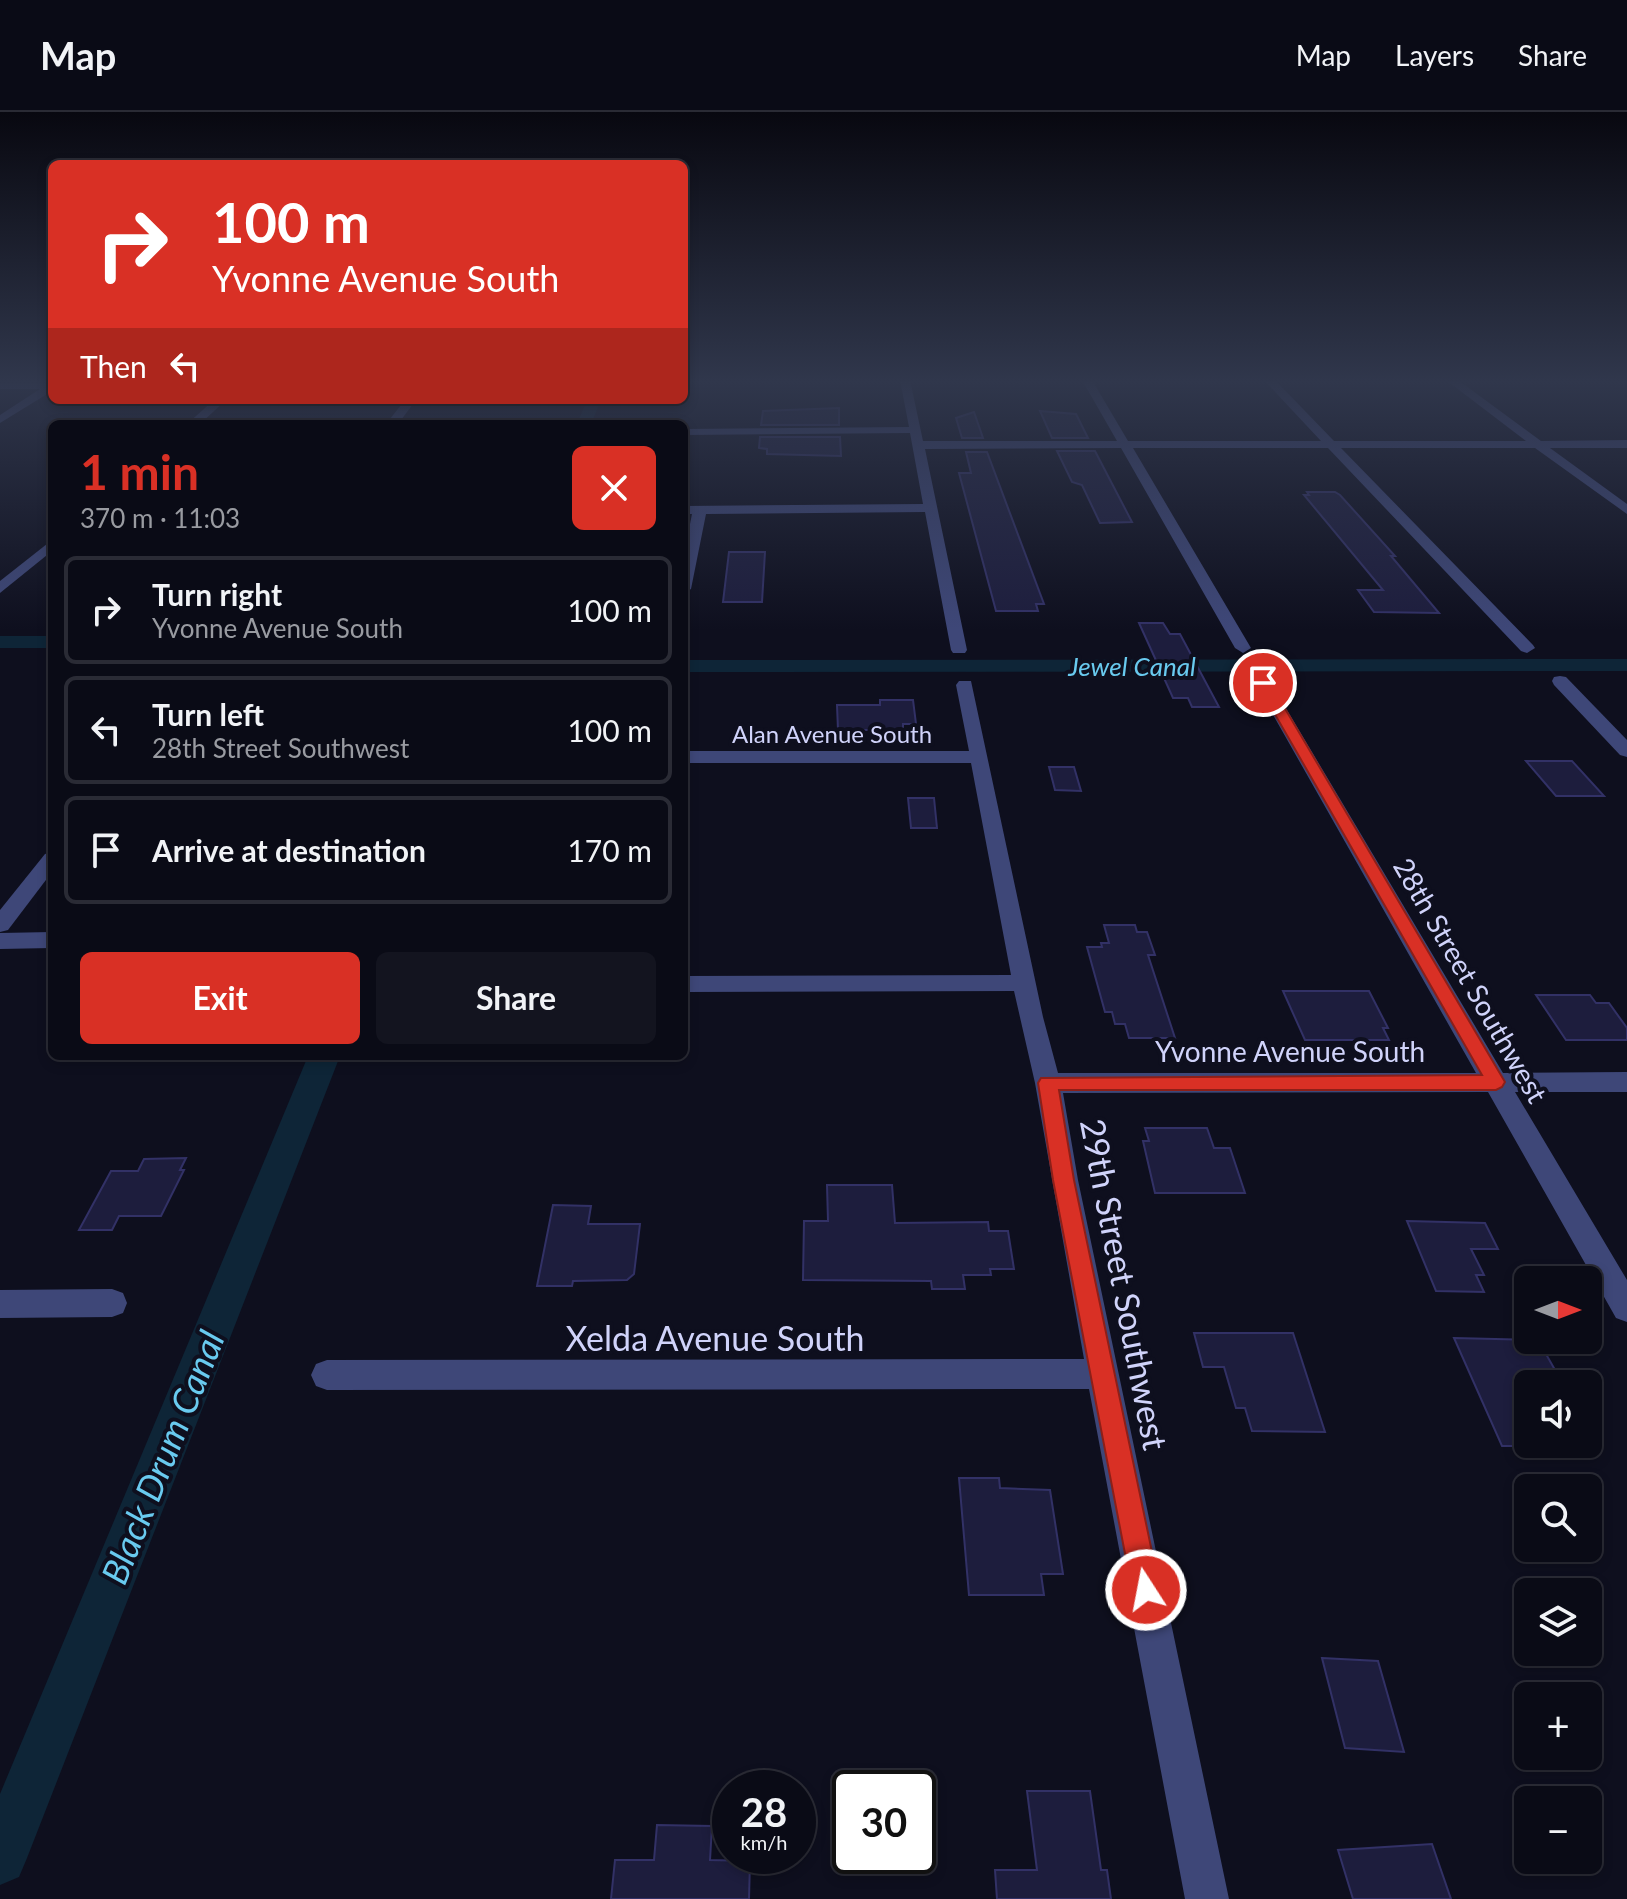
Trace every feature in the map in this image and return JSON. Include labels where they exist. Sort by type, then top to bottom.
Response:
[{"type":"street","points":[[921,463],[959,650]]},
{"type":"street","points":[[1136,463],[1243,648]]},
{"type":"street","points":[[1351,463],[1527,648]]},
{"type":"street","points":[[1564,463],[1627,510]]},
{"type":"street","points":[[688,510],[930,508]]},
{"type":"street","points":[[688,569],[700,509]]},
{"type":"street","points":[[0,589],[48,547]]},
{"type":"street","points":[[1560,681],[1627,751]]},
{"type":"street","name":"28th Street Southwest","points":[[1263,683],[1627,1308]]},
{"type":"street","name":"29th Street Southwest","points":[[965,685],[1024,983],[1048,1083],[1064,1180],[1207,1899]]},
{"type":"street","name":"Alan Avenue South","points":[[688,757],[979,757]]},
{"type":"street","points":[[0,925],[48,863]]},
{"type":"street","points":[[0,941],[48,940]]},
{"type":"street","points":[[688,984],[1024,983]]},
{"type":"street","name":"Yvonne Avenue South","points":[[1048,1083],[1627,1082]]},
{"type":"street","points":[[0,1304],[112,1303]]},
{"type":"street","name":"Xelda Avenue South","points":[[327,1375],[1103,1374]]},
{"type":"building","points":[[969,463],[991,463],[1044,604],[1036,604],[1038,611],[996,611],[959,473],[971,473]]},
{"type":"building","points":[[1063,463],[1101,463],[1132,522],[1100,523],[1082,485],[1072,482]]},
{"type":"building","points":[[1307,492],[1335,492],[1340,495],[1395,556],[1391,556],[1439,613],[1374,612],[1358,590],[1383,590],[1304,495],[1309,495]]},
{"type":"building","points":[[729,552],[765,552],[762,602],[723,602]]},
{"type":"building","points":[[1139,623],[1163,623],[1170,634],[1180,634],[1219,707],[1192,707],[1188,698],[1173,698]]},
{"type":"building","points":[[880,700],[913,700],[916,724],[903,724],[903,730],[838,730],[837,705],[880,705]]},
{"type":"building","points":[[1526,761],[1572,761],[1604,796],[1556,796]]},
{"type":"building","points":[[1049,767],[1074,767],[1081,791],[1055,790]]},
{"type":"building","points":[[908,798],[934,798],[937,828],[911,828]]},
{"type":"building","points":[[1104,925],[1135,925],[1137,932],[1147,932],[1155,955],[1148,955],[1175,1038],[1129,1038],[1125,1024],[1115,1024],[1112,1012],[1105,1012],[1087,947],[1102,947],[1101,943],[1109,943]]},
{"type":"building","points":[[1283,991],[1369,991],[1388,1028],[1383,1028],[1389,1040],[1305,1040]]},
{"type":"building","points":[[1536,995],[1590,995],[1596,1003],[1609,1003],[1627,1028],[1627,1040],[1566,1040]]},
{"type":"building","points":[[1145,1128],[1207,1128],[1214,1148],[1230,1148],[1245,1193],[1155,1193],[1143,1141],[1149,1141]]},
{"type":"building","points":[[186,1158],[180,1170],[184,1170],[161,1216],[119,1216],[112,1230],[79,1230],[111,1171],[138,1171],[144,1159]]},
{"type":"building","points":[[827,1185],[892,1185],[895,1223],[988,1222],[989,1231],[1008,1231],[1014,1269],[990,1269],[991,1275],[963,1275],[965,1289],[932,1289],[931,1281],[803,1280],[804,1221],[828,1221]]},
{"type":"building","points":[[553,1205],[591,1206],[588,1224],[640,1224],[634,1274],[627,1280],[573,1281],[572,1286],[537,1286]]},
{"type":"building","points":[[1407,1221],[1485,1223],[1498,1249],[1471,1249],[1484,1275],[1476,1275],[1484,1292],[1436,1291]]},
{"type":"building","points":[[1194,1333],[1293,1333],[1325,1432],[1252,1431],[1245,1408],[1236,1408],[1224,1367],[1203,1367]]},
{"type":"building","points":[[1454,1338],[1514,1339],[1514,1354],[1546,1354],[1555,1370],[1514,1370],[1514,1446],[1502,1446]]},
{"type":"building","points":[[959,1478],[999,1478],[1000,1488],[1050,1490],[1063,1574],[1041,1574],[1044,1595],[969,1595]]},
{"type":"building","points":[[1322,1658],[1378,1661],[1404,1752],[1345,1748]]},
{"type":"building","points":[[1027,1791],[1090,1791],[1101,1870],[1107,1870],[1111,1899],[997,1899],[995,1870],[1037,1870]]},
{"type":"building","points":[[657,1825],[712,1826],[712,1874],[750,1874],[749,1899],[611,1899],[615,1860],[654,1860]]},
{"type":"building","points":[[1432,1844],[1451,1899],[1353,1899],[1338,1850]]},
{"type":"waterway","name":"Jewel Canal","points":[[0,642],[48,642]]},
{"type":"waterway","name":"Jewel Canal","points":[[688,666],[1627,665]]},
{"type":"waterway","name":"Black Drum Canal","points":[[0,1858],[322,1060]]},
{"type":"route","points":[[1146,1590],[1064,1180],[1048,1083],[1496,1082],[1263,683]]}]
